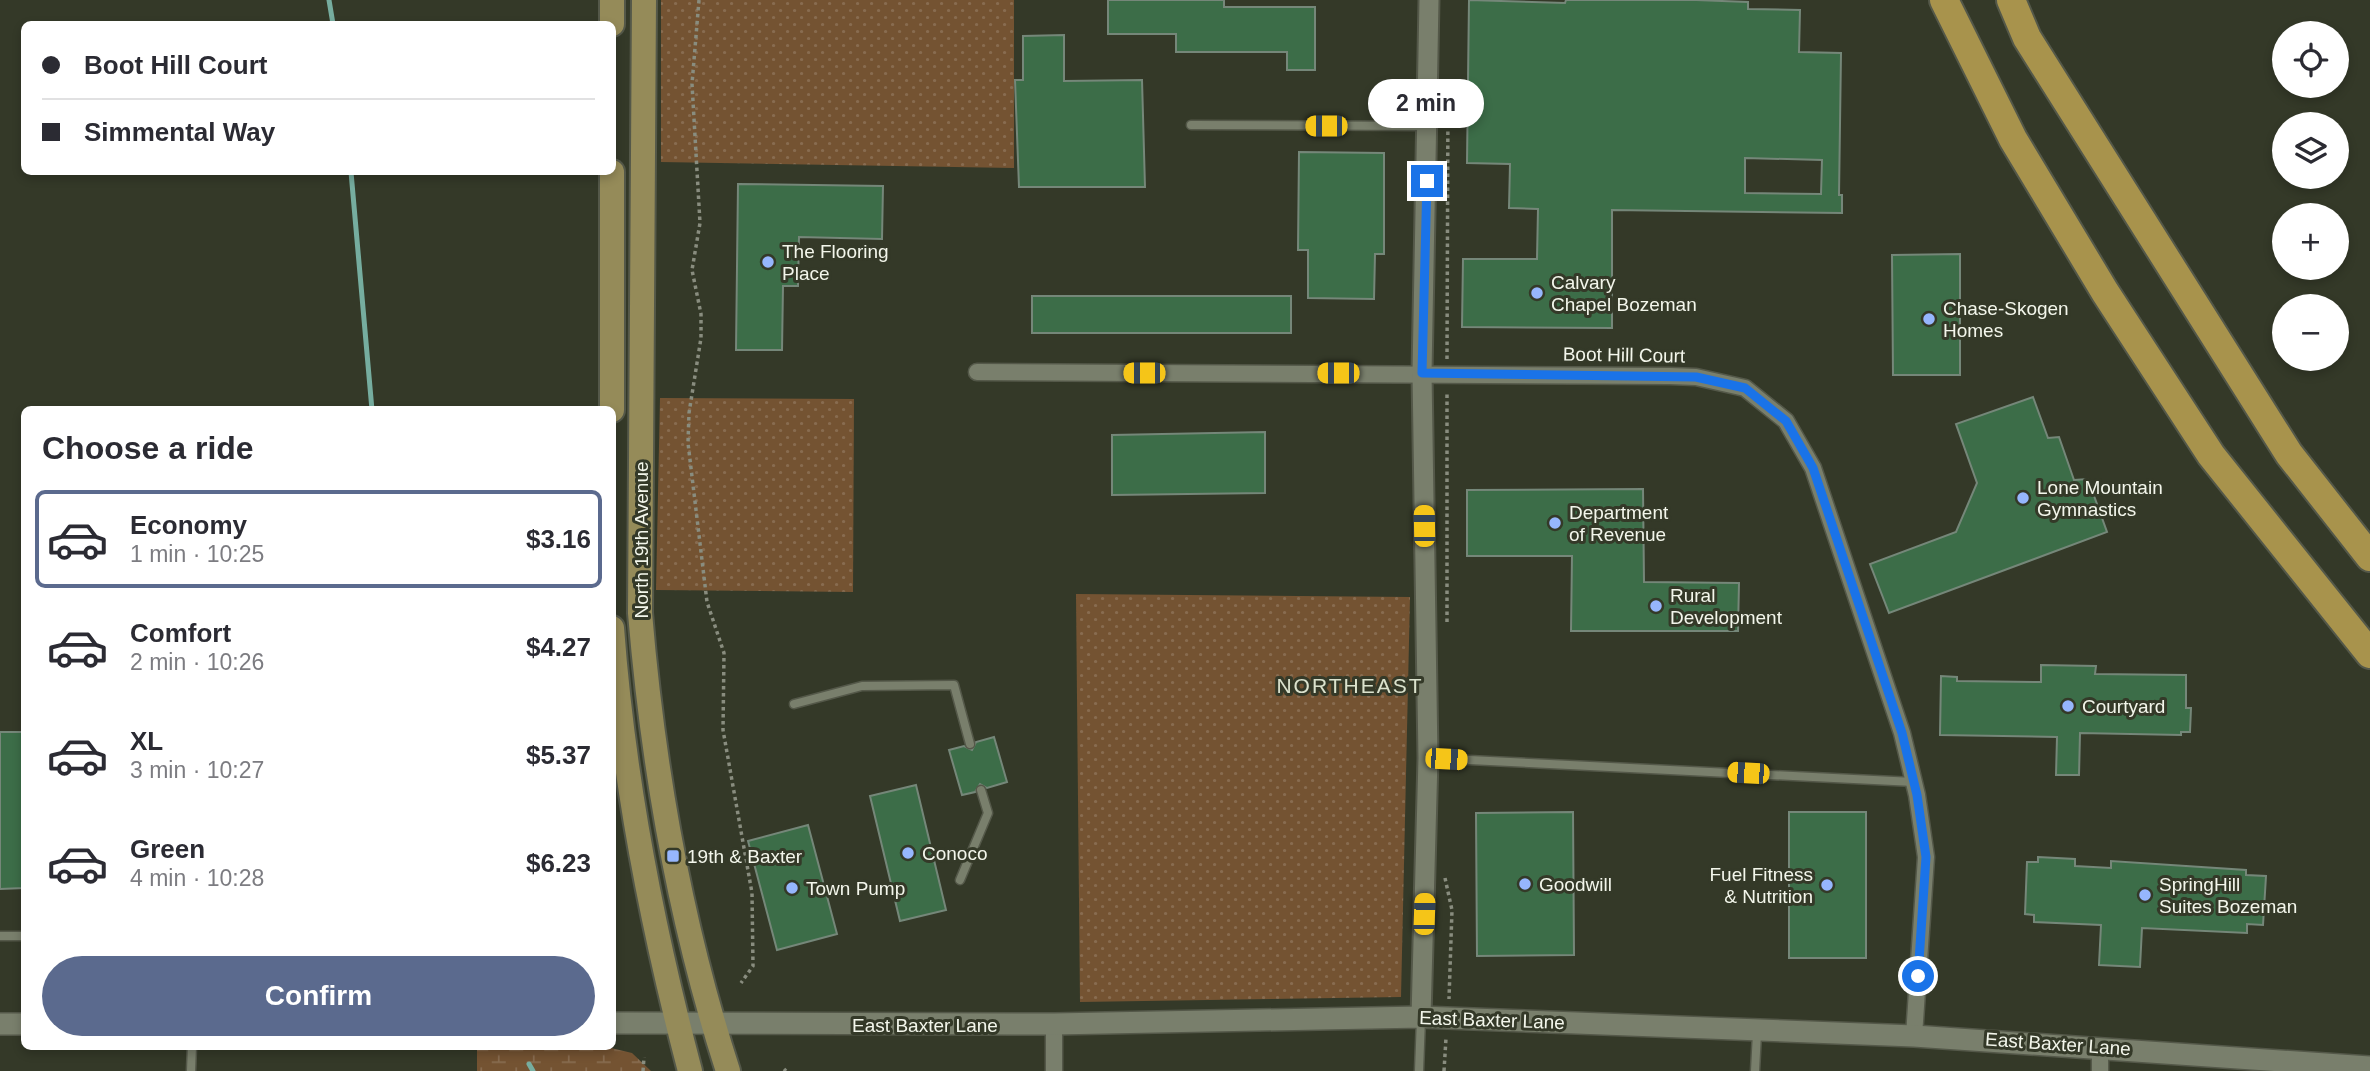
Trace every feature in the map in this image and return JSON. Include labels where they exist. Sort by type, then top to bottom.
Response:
[{"type":"highway","points":[[1944,0],[2013,139],[2158,374],[2211,455],[2370,654]]},
{"type":"highway","points":[[2011,0],[2027,37],[2289,454],[2370,557]]},
{"type":"main road","points":[[612,0],[612,21]]},
{"type":"main road","name":"North 19th Avenue","points":[[644,0],[640,613],[647,699],[665,822],[712,1024],[728,1071]]},
{"type":"main road","points":[[612,175],[612,406]]},
{"type":"main road","name":"North 19th Avenue","points":[[616,678],[619,716],[638,829],[677,1024],[690,1071]]},
{"type":"main road","name":"East Baxter Lane","points":[[616,1023],[1054,1024],[1421,1017],[1914,1035],[2370,1067]]},
{"type":"main road","points":[[0,1024],[21,1024]]},
{"type":"street","points":[[1421,1017],[1428,758],[1422,373],[1429,126],[1429,0]]},
{"type":"street","name":"Boot Hill Court","points":[[977,372],[1696,377],[1745,388],[1786,421],[1813,468],[1902,733],[1914,782],[1926,857],[1914,1035]]},
{"type":"street","points":[[1054,1024],[1054,1071]]},
{"type":"street","points":[[2100,1046],[2100,1071]]},
{"type":"lane","points":[[1191,125],[1429,126]]},
{"type":"lane","points":[[794,704],[862,686],[954,685],[970,744]]},
{"type":"lane","points":[[1428,758],[1914,782]]},
{"type":"lane","points":[[960,880],[988,813],[981,790]]},
{"type":"lane","points":[[0,936],[21,936]]},
{"type":"lane","points":[[1419,1071],[1421,1017]]},
{"type":"lane","points":[[1755,1071],[1757,1030]]},
{"type":"lane","points":[[191,1071],[192,1050]]},
{"type":"path","points":[[699,0],[692,84],[700,223],[692,270],[701,314],[701,338],[689,414],[688,443],[707,602],[724,653],[723,730],[752,893],[753,966],[741,983]]},
{"type":"path","points":[[1447,624],[1448,82]]},
{"type":"path","points":[[1444,1071],[1452,911],[1445,875]]},
{"type":"path","points":[[643,1057],[643,1071]]},
{"type":"green space","points":[[661,0],[1014,0],[1014,168],[661,162]]},
{"type":"green space","points":[[660,398],[854,399],[853,592],[656,590]]},
{"type":"green space","points":[[1076,594],[1410,597],[1401,997],[1080,1002]]},
{"type":"green space","points":[[616,1049],[632,1053],[651,1071],[477,1071],[477,1050]]},
{"type":"building","points":[[1108,0],[1224,0],[1224,7],[1315,7],[1315,70],[1287,70],[1287,52],[1176,52],[1176,34],[1108,34]]},
{"type":"building","points":[[1469,0],[1565,3],[1566,0],[1748,2],[1748,9],[1800,10],[1799,52],[1841,53],[1839,195],[1842,195],[1842,213],[1612,210],[1612,328],[1462,327],[1463,259],[1537,259],[1538,209],[1509,208],[1510,164],[1467,163]],"holes":[[[1745,158],[1822,160],[1821,194],[1745,193]]]},
{"type":"building","points":[[1064,35],[1064,81],[1142,80],[1145,187],[1019,187],[1015,80],[1023,80],[1023,36]]},
{"type":"building","points":[[1299,152],[1384,153],[1384,254],[1375,254],[1374,299],[1308,298],[1308,250],[1298,250]]},
{"type":"building","name":"The Flooring Place","points":[[738,184],[883,186],[882,239],[799,237],[798,286],[783,286],[782,350],[736,350]]},
{"type":"building","points":[[1960,254],[1960,375],[1893,375],[1892,255]]},
{"type":"building","points":[[1032,296],[1291,296],[1291,333],[1032,333]]},
{"type":"building","points":[[2033,397],[2048,438],[2059,437],[2074,480],[2088,479],[2107,532],[1889,613],[1870,564],[1956,532],[1977,483],[1956,424]]},
{"type":"building","points":[[1265,432],[1265,493],[1112,495],[1112,435]]},
{"type":"building","points":[[1643,489],[1644,582],[1739,583],[1738,631],[1571,631],[1572,556],[1467,556],[1467,490]]},
{"type":"building","points":[[2041,665],[2096,666],[2095,674],[2186,675],[2186,708],[2191,708],[2190,732],[2181,732],[2181,735],[2080,733],[2079,775],[2056,775],[2057,737],[1940,735],[1941,676],[1957,677],[1957,681],[2041,682]]},
{"type":"building","points":[[0,732],[21,732],[21,888],[0,889]]},
{"type":"building","points":[[994,737],[1007,782],[987,788],[980,784],[975,792],[962,795],[949,750],[964,746],[972,750],[976,742]]},
{"type":"building","name":"Conoco","points":[[916,785],[946,910],[900,921],[870,796]]},
{"type":"building","name":"Goodwill","points":[[1573,812],[1574,955],[1477,956],[1476,813]]},
{"type":"building","points":[[1789,812],[1866,812],[1866,958],[1789,958]]},
{"type":"building","name":"Town Pump","points":[[808,825],[837,934],[777,950],[748,841]]},
{"type":"building","name":"SpringHill Suites Bozeman","points":[[2038,857],[2075,859],[2075,866],[2111,868],[2111,861],[2246,870],[2246,875],[2266,876],[2263,925],[2247,924],[2247,933],[2142,928],[2140,967],[2099,965],[2101,925],[2034,922],[2034,915],[2025,914],[2027,862],[2038,862]]},
{"type":"waterway","points":[[329,0],[332,21]]},
{"type":"waterway","points":[[351,175],[372,406]]},
{"type":"waterway","points":[[529,1064],[533,1071]]},
{"type":"place","name":"The Flooring Place","points":[[768,262]]},
{"type":"place","name":"Calvary Chapel Bozeman","points":[[1537,293]]},
{"type":"place","name":"Chase-Skogen Homes","points":[[1929,319]]},
{"type":"place","name":"Lone Mountain Gymnastics","points":[[2023,498]]},
{"type":"place","name":"Department of Revenue","points":[[1555,523]]},
{"type":"place","name":"Rural Development","points":[[1656,606]]},
{"type":"place","name":"Courtyard","points":[[2068,706]]},
{"type":"place","name":"Conoco","points":[[908,853]]},
{"type":"place","name":"19th & Baxter","points":[[673,856]]},
{"type":"place","name":"Goodwill","points":[[1525,884]]},
{"type":"place","name":"Fuel Fitness & Nutrition","points":[[1827,885]]},
{"type":"place","name":"Town Pump","points":[[792,888]]},
{"type":"place","name":"SpringHill Suites Bozeman","points":[[2145,895]]},
{"type":"district","name":"NORTHEAST","points":[[1350,685]]},
{"type":"route","points":[[1427,181],[1422,373],[1696,377],[1745,388],[1786,421],[1813,468],[1902,733],[1917,795],[1926,857],[1918,976]]}]
